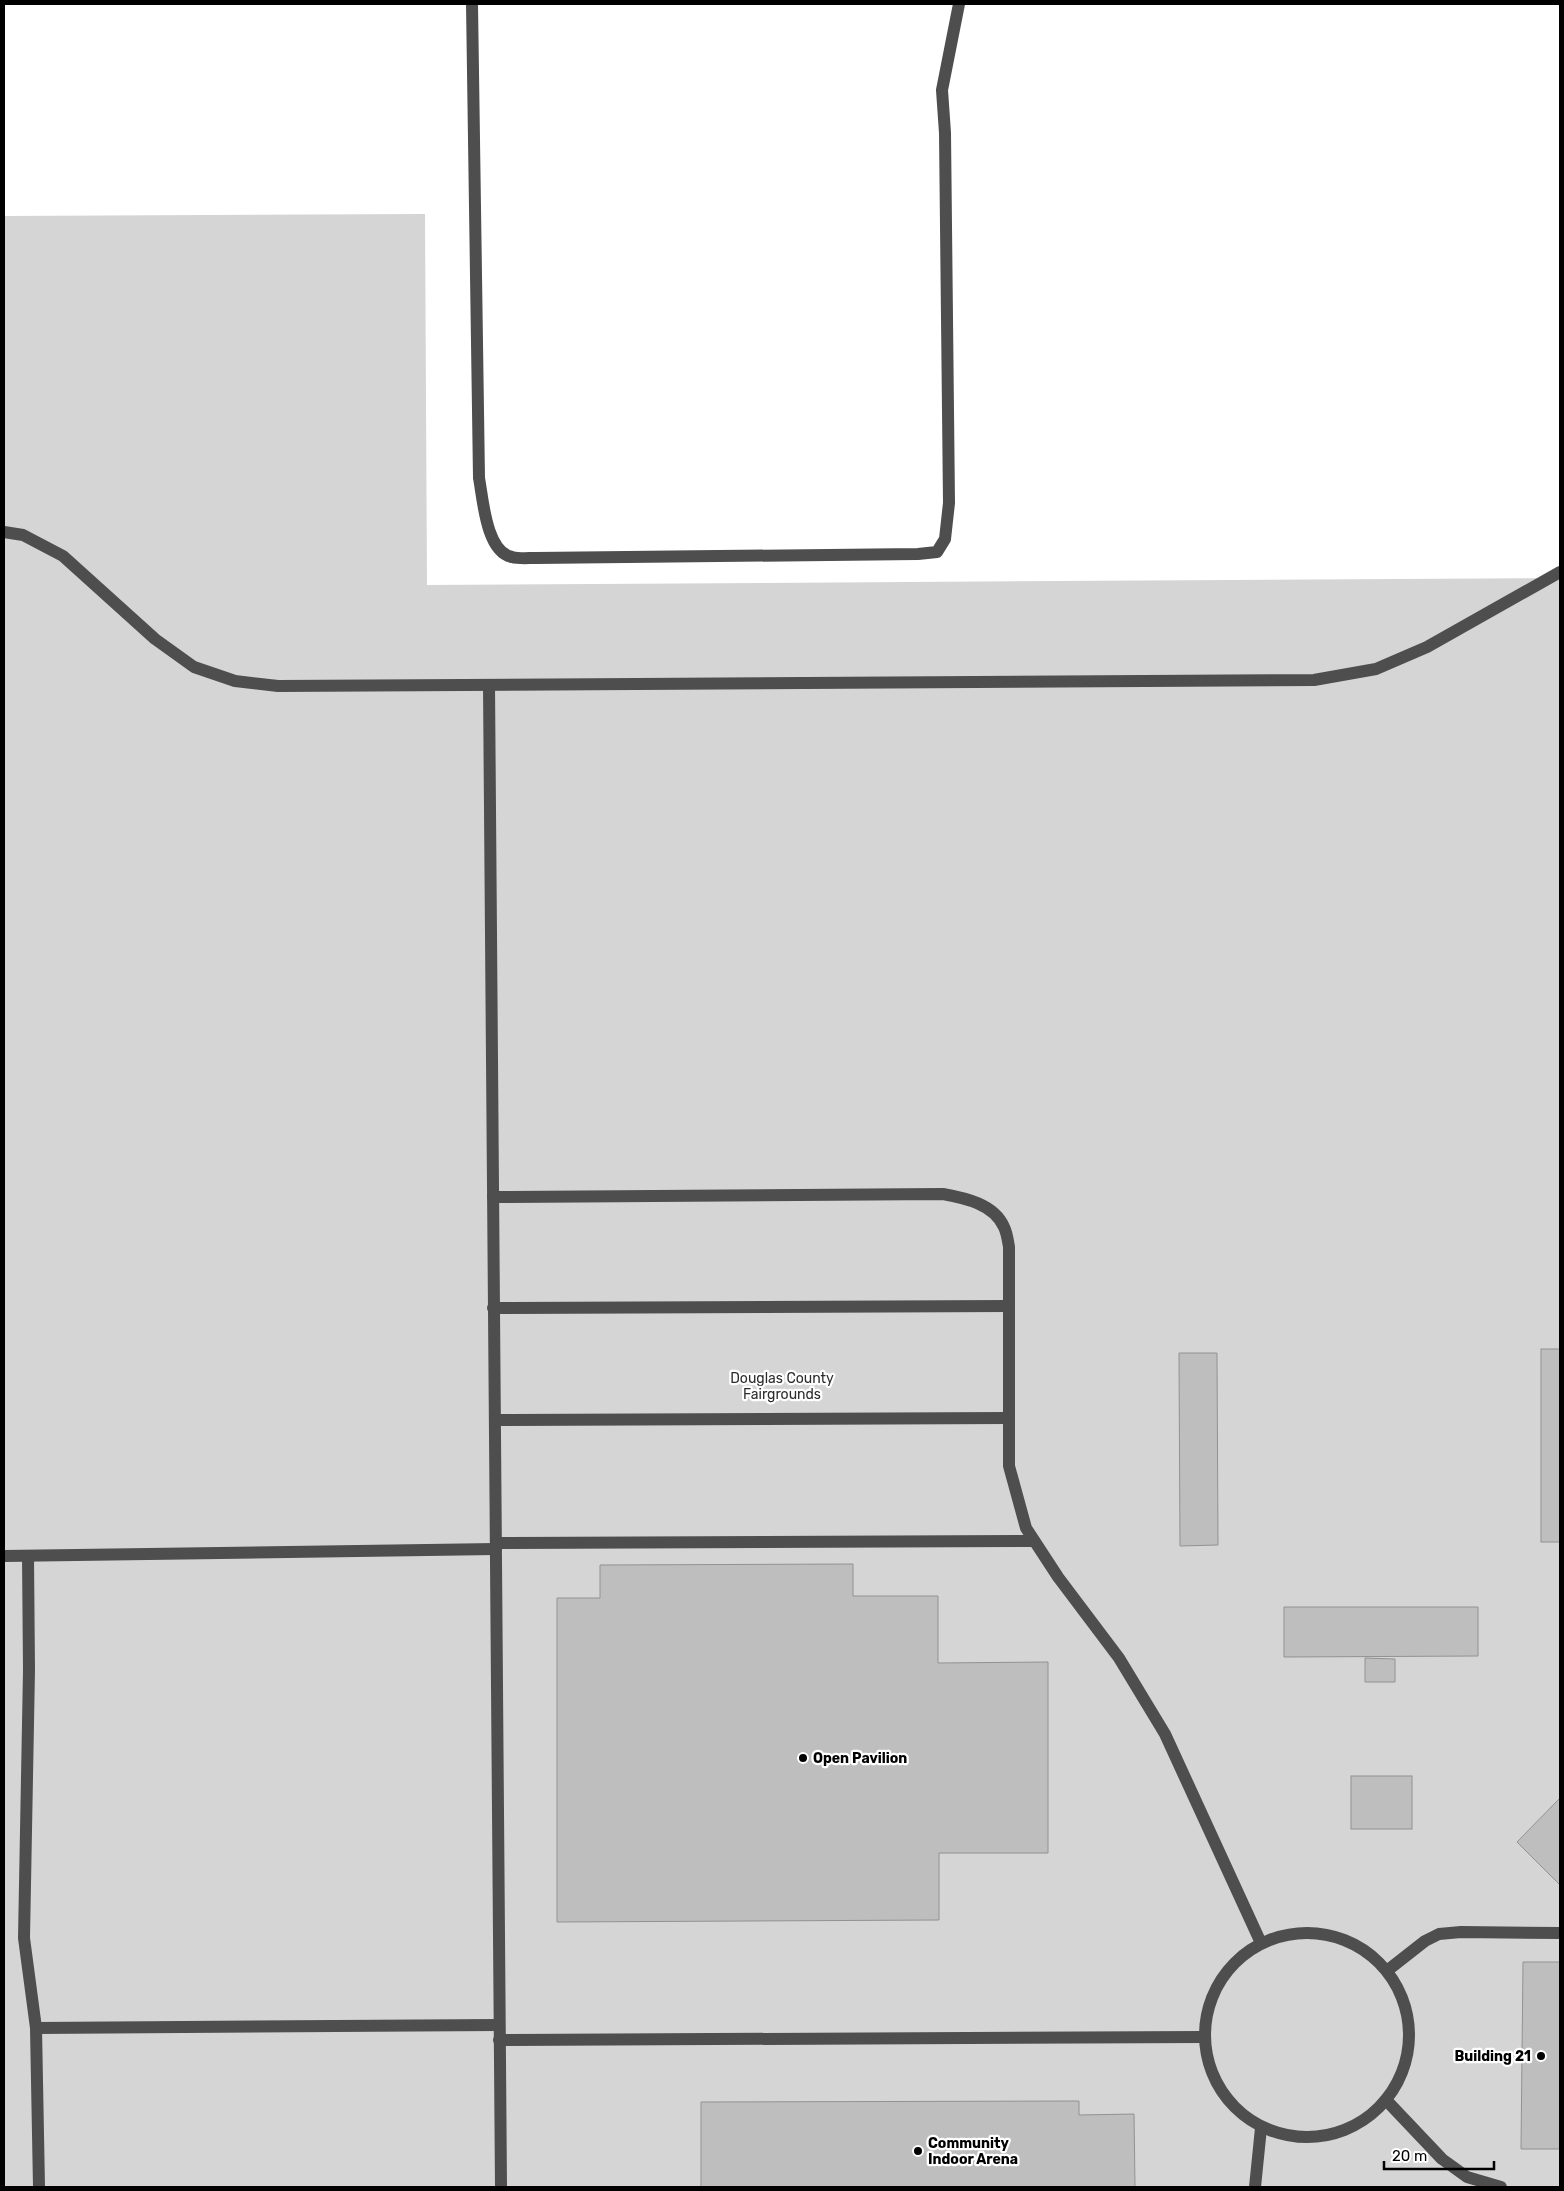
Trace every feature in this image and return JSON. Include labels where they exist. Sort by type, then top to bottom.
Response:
[{"type":"lane","points":[[472,4],[479,478],[487,524],[495,546],[510,557],[536,558],[918,554],[937,552],[945,539],[949,503],[945,133],[942,90],[959,4]]},
{"type":"lane","points":[[4,532],[23,534],[63,556],[155,639],[194,667],[235,681],[278,686],[1314,680],[1376,669],[1426,647],[1560,572]]},
{"type":"lane","points":[[488,684],[501,2187]]},
{"type":"lane","points":[[493,1196],[943,1194],[969,1199],[989,1209],[1004,1226],[1009,1247],[1009,1466],[1026,1528],[1058,1577],[1119,1658],[1166,1734],[1261,1943]]},
{"type":"lane","points":[[493,1308],[1009,1306]]},
{"type":"lane","points":[[495,1420],[1009,1418]]},
{"type":"lane","points":[[4,1556],[496,1546],[1034,1541]]},
{"type":"lane","points":[[28,1556],[29,1670],[24,1938],[36,2028],[38,2187]]},
{"type":"lane","points":[[1318,1932],[1352,1942],[1388,1970],[1400,1990],[1410,2024],[1408,2057],[1396,2088],[1388,2101],[1375,2113],[1347,2130],[1314,2138],[1282,2135],[1261,2128],[1247,2121],[1227,2100],[1211,2071],[1204,2037],[1210,2002],[1226,1971],[1247,1950],[1284,1934],[1318,1932]]},
{"type":"lane","points":[[1388,1970],[1425,1941],[1439,1934],[1461,1932],[1560,1933]]},
{"type":"lane","points":[[36,2028],[500,2025]]},
{"type":"lane","points":[[500,2040],[1204,2037]]},
{"type":"lane","points":[[1388,2101],[1442,2158],[1467,2177],[1501,2187]]},
{"type":"lane","points":[[1255,2187],[1261,2128]]},
{"type":"green space","name":"Douglas County Fairgrounds","points":[[425,214],[427,585],[1560,578],[1560,2187],[4,2187],[4,216]]},
{"type":"building","points":[[1541,1349],[1560,1349],[1560,1542],[1541,1542]]},
{"type":"building","points":[[1179,1353],[1217,1353],[1218,1545],[1180,1546]]},
{"type":"building","name":"Open Pavilion","points":[[853,1564],[853,1596],[938,1596],[938,1663],[1048,1662],[1048,1853],[939,1853],[939,1920],[557,1922],[557,1598],[600,1598],[600,1565]]},
{"type":"building","points":[[1284,1607],[1478,1607],[1478,1656],[1284,1657]]},
{"type":"building","points":[[1365,1658],[1395,1659],[1395,1682],[1365,1682]]},
{"type":"building","points":[[1351,1776],[1412,1776],[1412,1829],[1351,1829]]},
{"type":"building","points":[[1560,1798],[1560,1885],[1517,1842]]},
{"type":"building","name":"Building 21","points":[[1523,1962],[1560,1962],[1560,2149],[1521,2149]]},
{"type":"building","name":"Community Indoor Arena","points":[[1079,2101],[1079,2115],[1134,2114],[1135,2187],[701,2187],[701,2102]]},
{"type":"place","name":"Open Pavilion","points":[[803,1758]]},
{"type":"place","name":"Building 21","points":[[1541,2056]]},
{"type":"place","name":"Community Indoor Arena","points":[[918,2151]]}]
